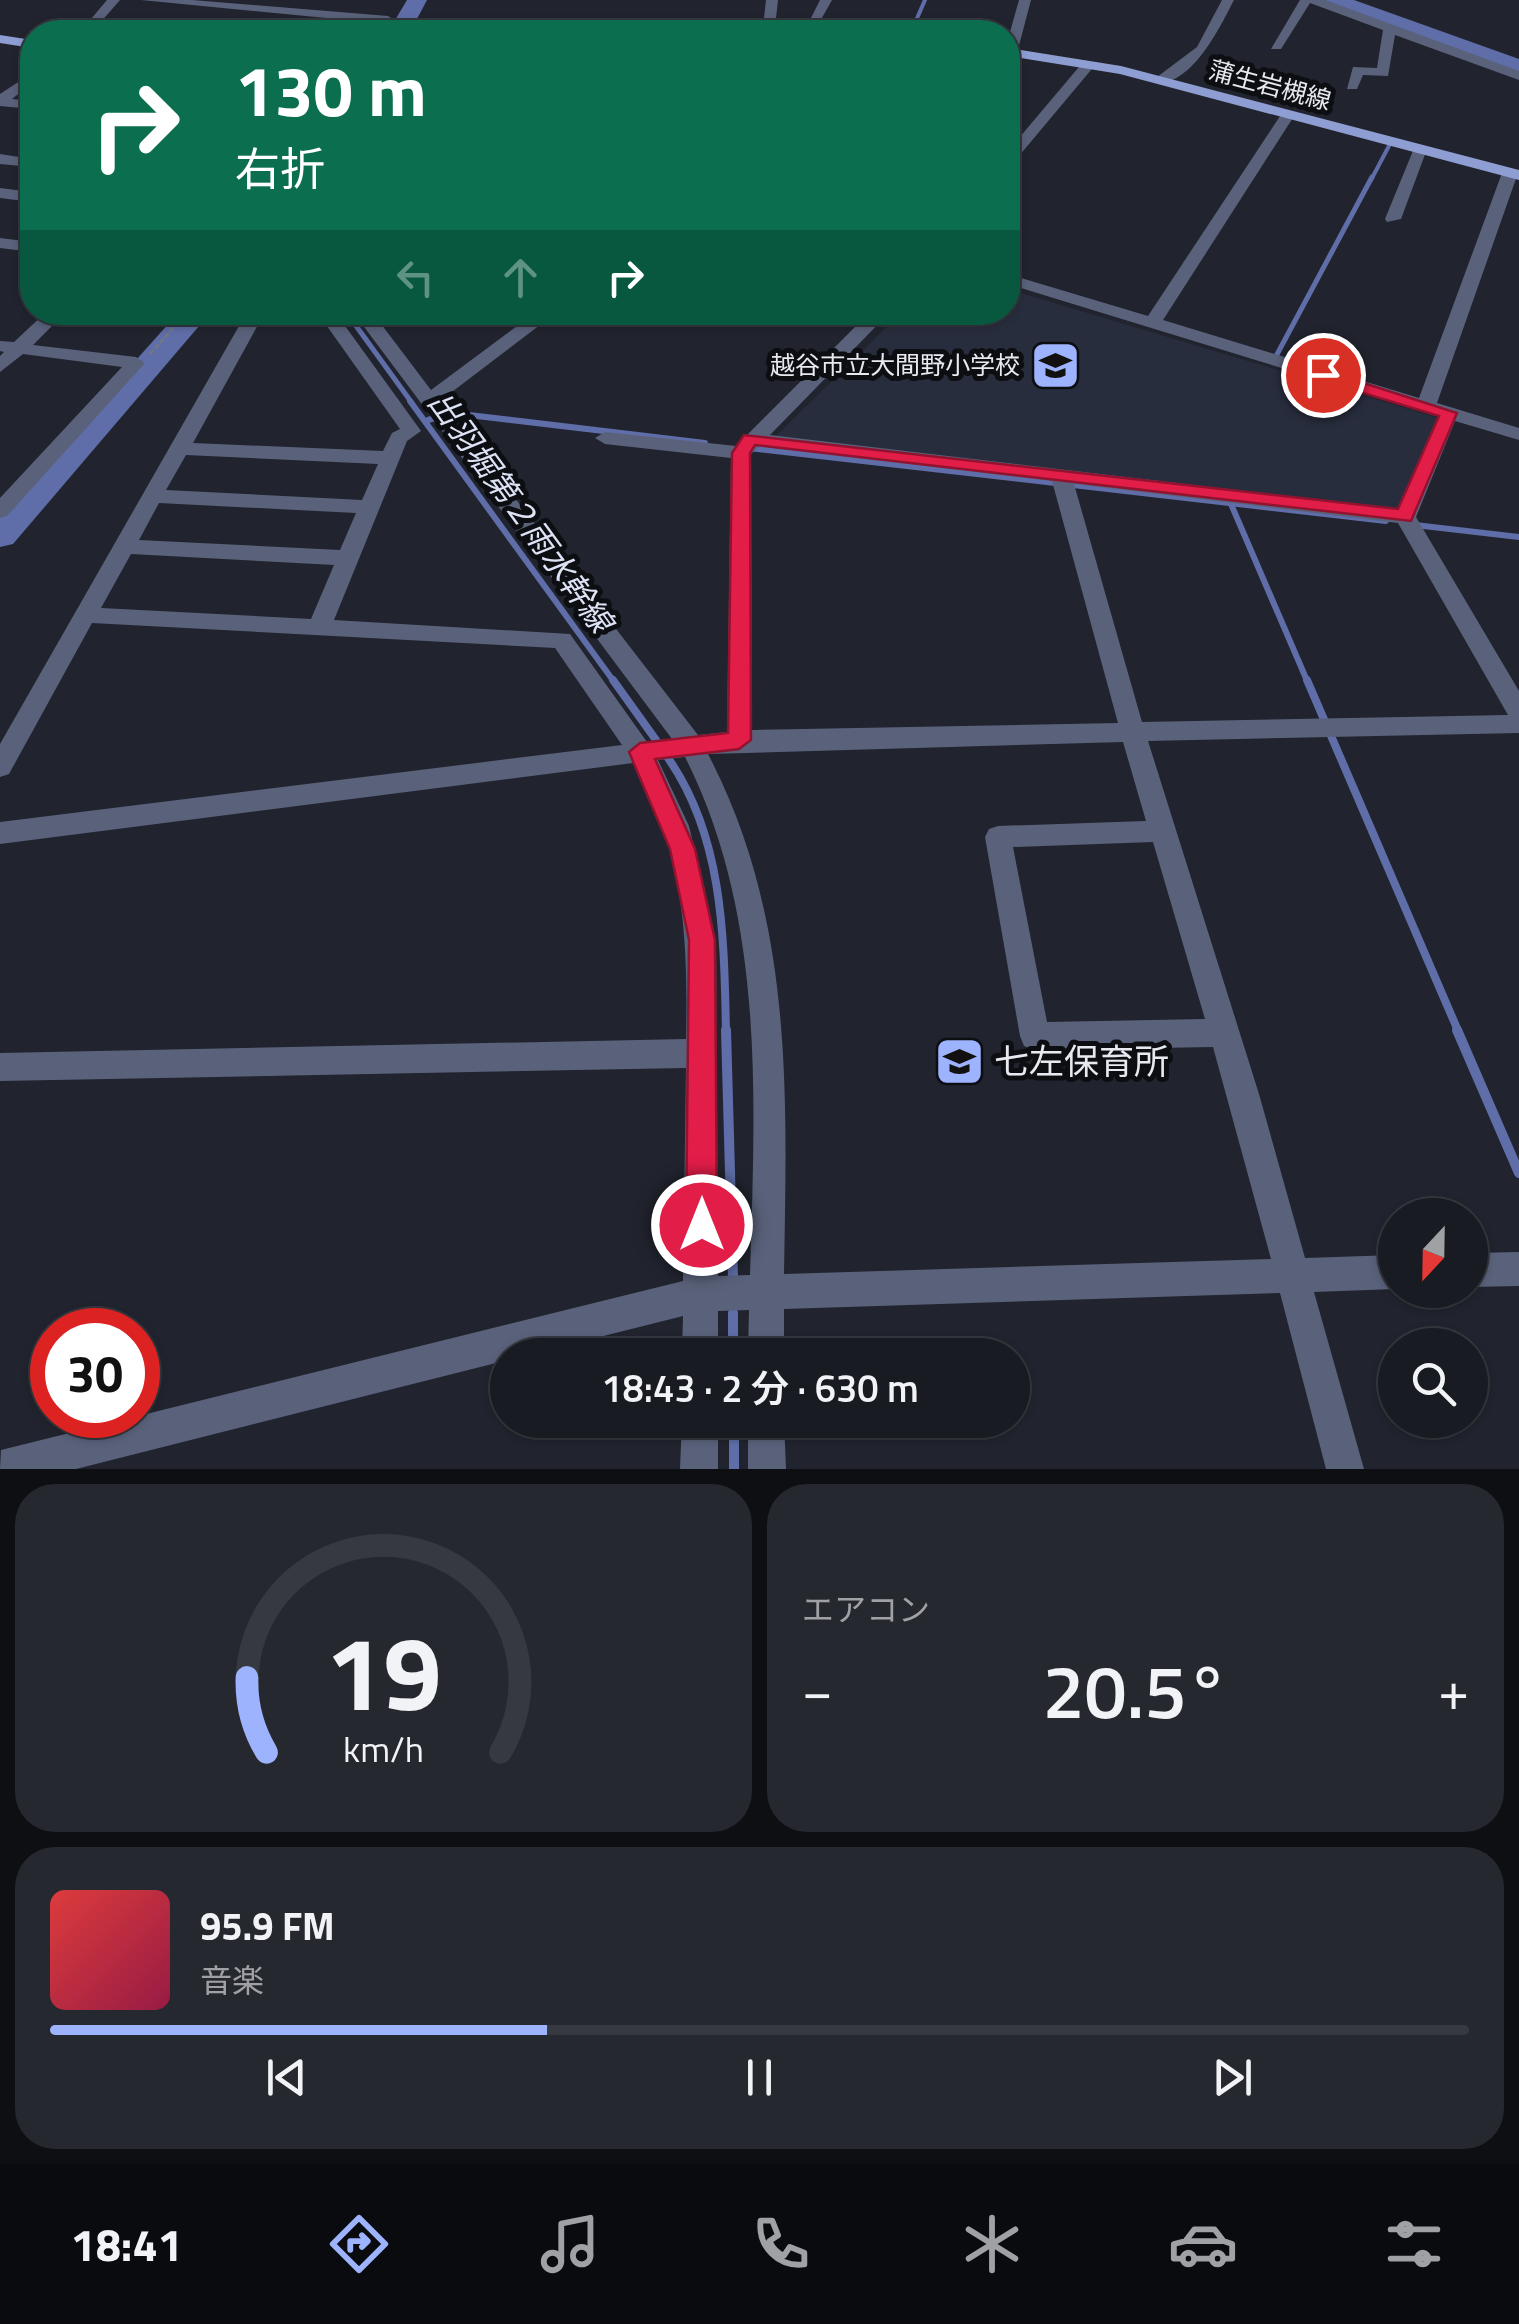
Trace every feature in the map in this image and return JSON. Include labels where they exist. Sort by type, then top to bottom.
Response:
[{"type":"main road","name":"蒲生岩槻線","points":[[1020,55],[1162,80],[1514,174]]},
{"type":"street","points":[[80,20],[97,0]]},
{"type":"street","points":[[96,20],[114,0]]},
{"type":"street","points":[[147,0],[262,5],[349,20]]},
{"type":"street","points":[[1162,80],[1202,49],[1228,0]]},
{"type":"street","points":[[1276,46],[1306,0]]},
{"type":"street","points":[[1314,0],[1517,74]]},
{"type":"street","points":[[1352,86],[1358,70],[1383,73],[1390,28]]},
{"type":"street","points":[[1020,146],[1089,64]]},
{"type":"street","points":[[1152,323],[1289,113]]},
{"type":"street","points":[[1393,219],[1420,149]]},
{"type":"street","points":[[1514,174],[1404,516],[1519,712]]},
{"type":"street","points":[[1020,284],[1519,434]]},
{"type":"street","points":[[0,366],[10,347],[40,325]]},
{"type":"street","points":[[0,768],[249,325]]},
{"type":"street","points":[[319,627],[399,437],[411,431],[335,325]]},
{"type":"street","points":[[372,325],[692,746],[731,828],[750,904],[767,1024],[766,1338]]},
{"type":"street","points":[[430,400],[531,325]]},
{"type":"street","points":[[739,740],[746,446],[868,325]]},
{"type":"street","points":[[10,347],[136,363]]},
{"type":"street","points":[[0,512],[136,363]]},
{"type":"street","points":[[606,438],[746,446],[1060,475],[1404,516]]},
{"type":"street","points":[[178,448],[390,458]]},
{"type":"street","points":[[1060,475],[1224,1033],[1345,1469]]},
{"type":"street","points":[[152,496],[370,507]]},
{"type":"street","points":[[124,546],[348,558]]},
{"type":"street","points":[[85,614],[562,640],[640,752],[662,793],[693,888],[702,940],[700,1338]]},
{"type":"street","points":[[0,833],[739,740],[1519,724]]},
{"type":"street","points":[[1162,831],[998,837],[1035,1036],[1224,1033]]},
{"type":"street","points":[[0,1067],[703,1054]]},
{"type":"street","points":[[1488,1270],[1519,1269]]},
{"type":"street","points":[[1,1469],[701,1294],[1378,1272]]},
{"type":"street","points":[[699,1469],[700,1438]]},
{"type":"street","points":[[766,1438],[767,1469]]},
{"type":"path","points":[[136,363],[146,358],[175,325]]},
{"type":"shaded area","name":"越谷市立大間野小学校","points":[[1020,293],[1438,418],[1399,513],[775,437],[889,325],[1020,325]]},
{"type":"waterway","points":[[406,20],[417,0]]},
{"type":"waterway","points":[[916,20],[925,0]]},
{"type":"waterway","points":[[1334,0],[1516,66]]},
{"type":"waterway","points":[[1371,180],[1390,144]]},
{"type":"waterway","points":[[1274,360],[1372,177]]},
{"type":"waterway","points":[[0,535],[185,325]]},
{"type":"waterway","name":"出羽堀第２雨水幹線","points":[[355,325],[412,403]]},
{"type":"waterway","name":"出羽堀第２雨水幹線","points":[[410,401],[615,683]]},
{"type":"waterway","points":[[428,420],[452,413],[705,443]]},
{"type":"waterway","points":[[749,448],[1386,521]]},
{"type":"waterway","points":[[1231,504],[1308,683]]},
{"type":"waterway","points":[[1415,525],[1519,537]]},
{"type":"waterway","name":"出羽堀第２雨水幹線","points":[[613,680],[656,740]]},
{"type":"waterway","points":[[1307,680],[1459,1033]]},
{"type":"waterway","name":"出羽堀第２雨水幹線","points":[[668,758],[686,789],[710,855],[722,926],[726,1033]]},
{"type":"waterway","name":"出羽堀第２雨水幹線","points":[[726,1030],[733,1279]]},
{"type":"waterway","points":[[1457,1030],[1519,1173]]},
{"type":"waterway","name":"出羽堀第２雨水幹線","points":[[733,1313],[733,1338]]},
{"type":"waterway","name":"出羽堀第２雨水幹線","points":[[734,1438],[734,1469]]},
{"type":"place","name":"越谷市立大間野小学校","points":[[1055,365]]},
{"type":"place","name":"七左保育所","points":[[959,1061]]},
{"type":"route","points":[[702,1225],[702,940],[682,849],[662,793],[640,752],[739,740],[741,453],[750,439],[1404,516],[1448,413],[1323,375]]}]
